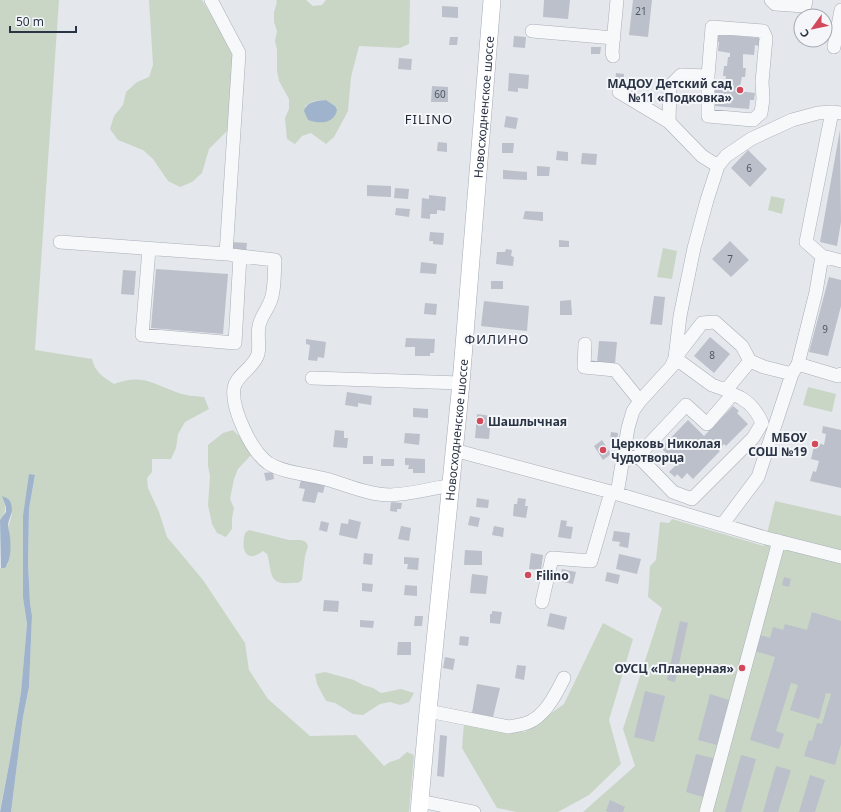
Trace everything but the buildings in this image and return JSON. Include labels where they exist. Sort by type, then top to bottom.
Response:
[{"type":"main road","name":"Новосходненское шоссе","points":[[420,807],[428,711],[461,383],[492,0]]},
{"type":"street","points":[[211,0],[239,53],[226,254]]},
{"type":"street","points":[[613,56],[617,0]]},
{"type":"street","points":[[771,0],[775,4],[805,6],[806,0]]},
{"type":"street","points":[[834,47],[841,10]]},
{"type":"street","points":[[712,27],[763,31],[766,38],[762,82],[763,99],[761,113],[753,120],[708,116],[708,76],[712,27]]},
{"type":"street","points":[[532,31],[614,38]]},
{"type":"street","points":[[669,122],[670,86],[681,75],[708,76]]},
{"type":"street","points":[[619,92],[669,122],[702,156],[718,166]]},
{"type":"street","points":[[675,358],[680,316],[694,248],[718,166],[726,156],[751,139],[792,120],[818,112],[836,113],[806,242],[822,256],[841,261]]},
{"type":"street","points":[[60,242],[226,254],[275,260],[272,296],[259,326],[258,353],[253,365],[238,378],[234,386],[234,393],[240,420],[247,436],[257,452],[268,462],[280,468],[347,485],[368,493],[390,495],[451,485]]},
{"type":"street","points":[[149,249],[142,335],[235,343],[240,256]]},
{"type":"street","points":[[722,524],[758,477],[795,369],[816,292],[822,256]]},
{"type":"street","points":[[542,602],[552,558],[591,561],[623,461],[628,428],[633,411],[671,366],[675,358],[702,323],[715,322],[742,346],[750,361],[764,368],[795,369],[838,376],[841,374]]},
{"type":"street","points":[[585,344],[584,367],[615,370],[640,401]]},
{"type":"street","points":[[638,456],[673,492],[692,499],[753,438],[762,423],[757,412],[742,398],[712,385],[675,358]]},
{"type":"street","points":[[623,461],[638,456],[686,405],[707,424],[750,361]]},
{"type":"street","points":[[312,378],[461,383]]},
{"type":"street","points":[[454,450],[841,557]]},
{"type":"street","points":[[706,812],[779,541]]},
{"type":"street","points":[[428,711],[509,727],[522,725],[533,720],[544,710],[558,691],[564,678]]},
{"type":"street","points":[[420,807],[474,812]]},
{"type":"green space","points":[[0,0],[59,0],[35,350],[92,359],[97,371],[114,384],[124,381],[140,380],[190,396],[204,397],[209,409],[185,422],[178,434],[176,448],[171,459],[152,459],[152,472],[147,478],[148,488],[159,512],[167,537],[203,580],[245,643],[249,670],[268,699],[310,736],[356,735],[384,766],[399,759],[407,752],[414,755],[409,812],[11,812],[23,717],[29,687],[32,616],[28,563],[29,509],[35,476],[30,474],[23,598],[27,624],[21,692],[0,810],[0,568],[5,567],[8,564],[10,537],[8,528],[12,514],[3,496],[5,509],[0,520]]},
{"type":"green space","points":[[149,0],[202,0],[221,31],[234,58],[229,129],[209,149],[202,173],[192,182],[180,187],[168,181],[153,159],[143,150],[118,140],[110,129],[114,116],[123,105],[126,92],[137,82],[149,77],[153,65]]},
{"type":"green space","points":[[276,0],[306,0],[313,6],[322,5],[326,0],[410,0],[409,44],[400,48],[359,46],[351,77],[348,111],[334,137],[326,144],[311,133],[302,136],[295,144],[287,139],[285,118],[289,109],[289,99],[279,81],[277,71],[277,50],[275,41],[277,31],[274,22],[274,12],[277,2]],"holes":[[[326,100],[335,106],[323,122],[308,120],[305,106],[314,101]]]},
{"type":"green space","points":[[771,196],[785,199],[782,214],[768,210]]},
{"type":"green space","points":[[663,248],[677,251],[672,279],[657,277]]},
{"type":"green space","points":[[808,387],[836,394],[832,412],[803,405]]},
{"type":"green space","points":[[233,430],[252,454],[238,469],[234,479],[230,499],[234,508],[232,529],[226,537],[217,533],[212,524],[208,505],[210,476],[208,466],[208,445],[223,433]]},
{"type":"green space","name":"ОУСЦ «Планерная»","points":[[775,501],[841,516],[841,812],[583,812],[635,766],[623,729],[662,608],[648,597],[650,566],[656,560],[660,522],[669,523],[672,519],[764,546]]},
{"type":"green space","points":[[249,530],[289,540],[301,540],[306,542],[308,546],[305,556],[302,580],[298,583],[278,582],[272,576],[267,554],[263,551],[254,556],[247,554],[244,548],[244,540],[245,533]]},
{"type":"green space","points":[[603,623],[633,639],[609,720],[621,764],[589,795],[558,812],[517,812],[497,808],[462,748],[464,723],[525,732],[564,704]]},
{"type":"green space","points":[[325,672],[354,680],[381,693],[401,689],[414,693],[409,702],[400,705],[390,702],[380,704],[363,715],[353,714],[335,703],[326,701],[317,684],[315,674]]},
{"type":"water","points":[[326,100],[335,106],[337,110],[333,118],[326,122],[308,120],[304,111],[307,105],[313,102]]},
{"type":"water","points":[[29,474],[35,475],[29,509],[28,563],[32,616],[29,687],[23,717],[11,812],[0,812],[21,692],[27,624],[23,598],[23,516]]},
{"type":"water","points":[[2,496],[10,501],[12,507],[8,525],[10,536],[10,553],[5,568],[1,568],[0,520],[6,512],[6,507]]},
{"type":"place","name":"МАДОУ Детский сад №11 «Подковка»","points":[[740,90]]},
{"type":"place","name":"Шашлычная","points":[[480,421]]},
{"type":"place","name":"МБОУ СОШ №19","points":[[815,444]]},
{"type":"place","name":"Церковь Николая Чудотворца","points":[[603,450]]},
{"type":"place","name":"Filino","points":[[528,575]]},
{"type":"place","name":"ОУСЦ «Планерная»","points":[[742,668]]},
{"type":"district","name":"FILINO","points":[[429,119]]},
{"type":"district","name":"ФИЛИНО","points":[[497,339]]}]
